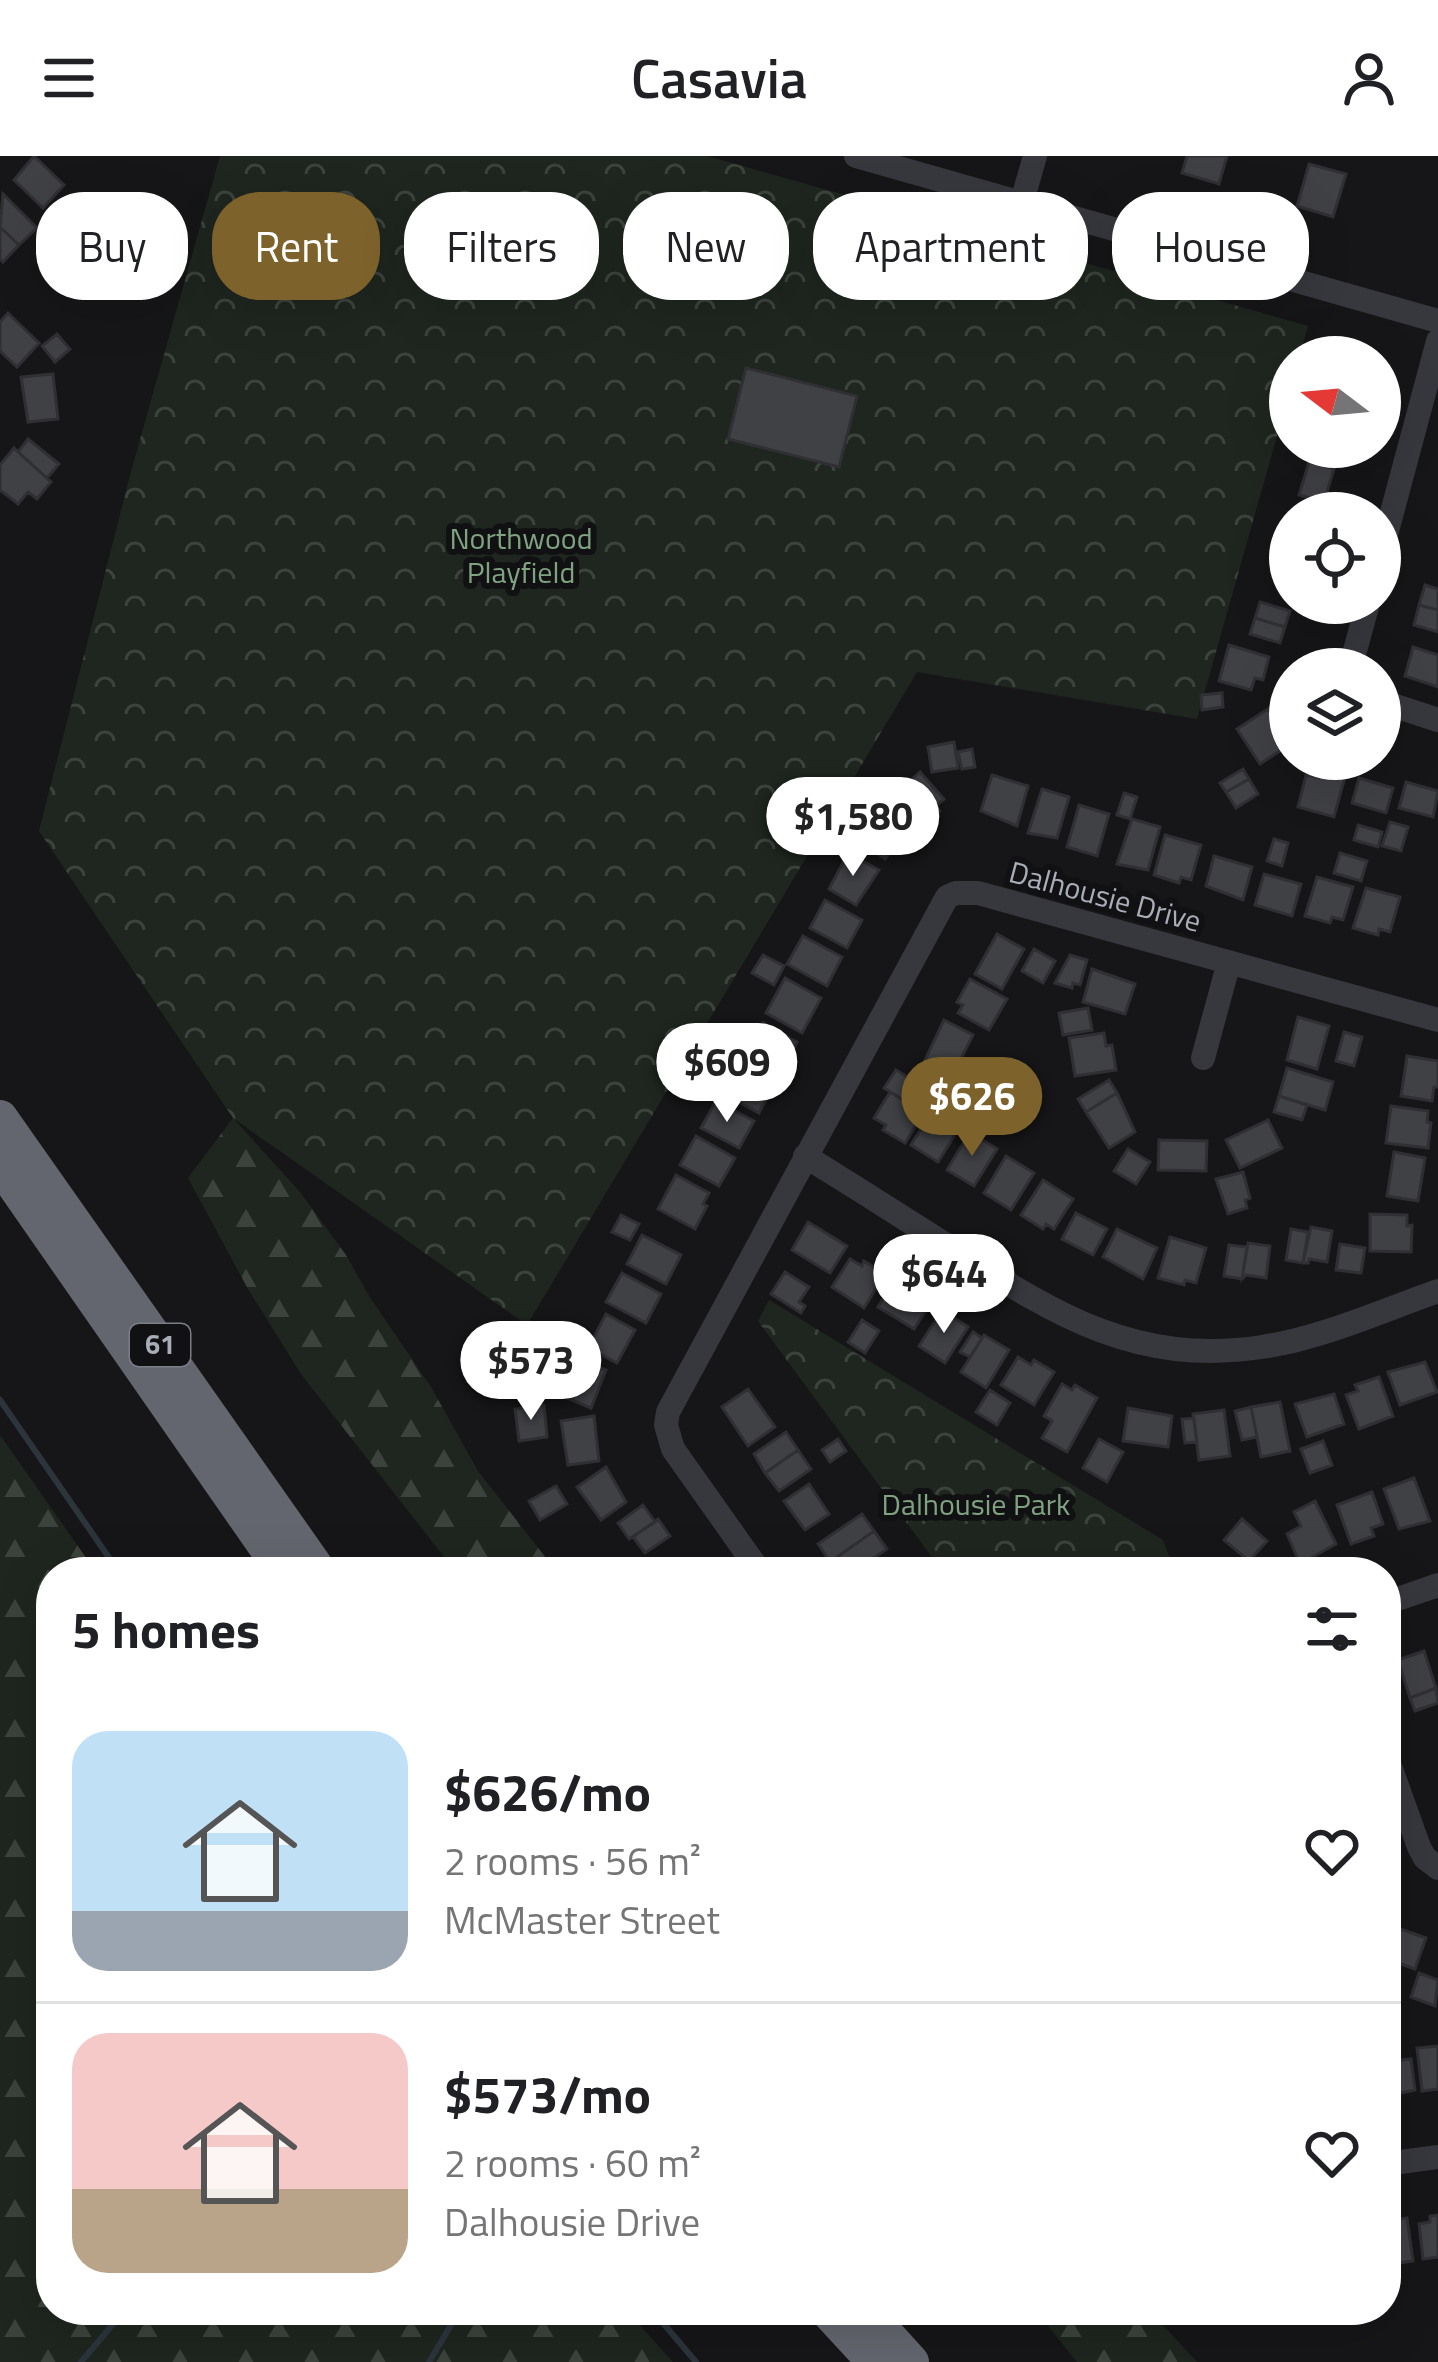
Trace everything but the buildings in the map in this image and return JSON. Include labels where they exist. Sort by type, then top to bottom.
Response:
[{"type":"highway","name":"61","points":[[0,1118],[308,1557]]},
{"type":"highway","name":"61","points":[[0,1165],[274,1557]]},
{"type":"highway","points":[[841,2325],[875,2362]]},
{"type":"highway","points":[[877,2325],[910,2362]]},
{"type":"street","points":[[856,156],[977,192]]},
{"type":"street","points":[[1025,192],[1035,156]]},
{"type":"street","points":[[1088,224],[1438,322]]},
{"type":"street","points":[[1397,492],[1438,341]]},
{"type":"street","points":[[1401,708],[1438,720]]},
{"type":"street","name":"Dalhousie Drive","points":[[749,1557],[673,1449],[666,1425],[674,1398],[940,905],[956,893],[978,893],[1438,1021]]},
{"type":"street","points":[[1203,1058],[1229,962]]},
{"type":"street","points":[[806,1156],[1050,1310],[1120,1339],[1190,1349],[1259,1347],[1293,1341],[1438,1291]]},
{"type":"street","points":[[1401,1598],[1438,1585]]},
{"type":"street","points":[[1401,1796],[1425,1858],[1438,1868]]},
{"type":"street","points":[[1401,2162],[1438,2157]]},
{"type":"green space","name":"Northwood Playfield","points":[[220,156],[707,156],[834,192],[813,192],[813,300],[1088,300],[1088,264],[1112,271],[1112,300],[1216,300],[1308,326],[1305,336],[1269,336],[1269,464],[1197,719],[917,672],[527,1325],[233,1118],[39,831],[132,468],[179,300],[188,300],[188,269]]},
{"type":"green space","points":[[233,1118],[300,1192],[346,1255],[431,1387],[478,1471],[545,1557],[444,1557],[301,1374],[188,1178]]},
{"type":"green space","name":"Dalhousie Park","points":[[769,1300],[1163,1540],[1169,1557],[932,1557],[758,1321]]},
{"type":"green space","points":[[0,1435],[85,1557],[36,1557],[36,2325],[640,2325],[673,2362],[0,2362]]},
{"type":"green space","points":[[1047,2325],[1163,2325],[1197,2362],[1077,2362]]},
{"type":"waterway","points":[[0,1400],[109,1557]]},
{"type":"waterway","points":[[81,2362],[112,2325]]},
{"type":"waterway","points":[[429,2362],[451,2325]]},
{"type":"waterway","points":[[665,2325],[696,2362]]}]
